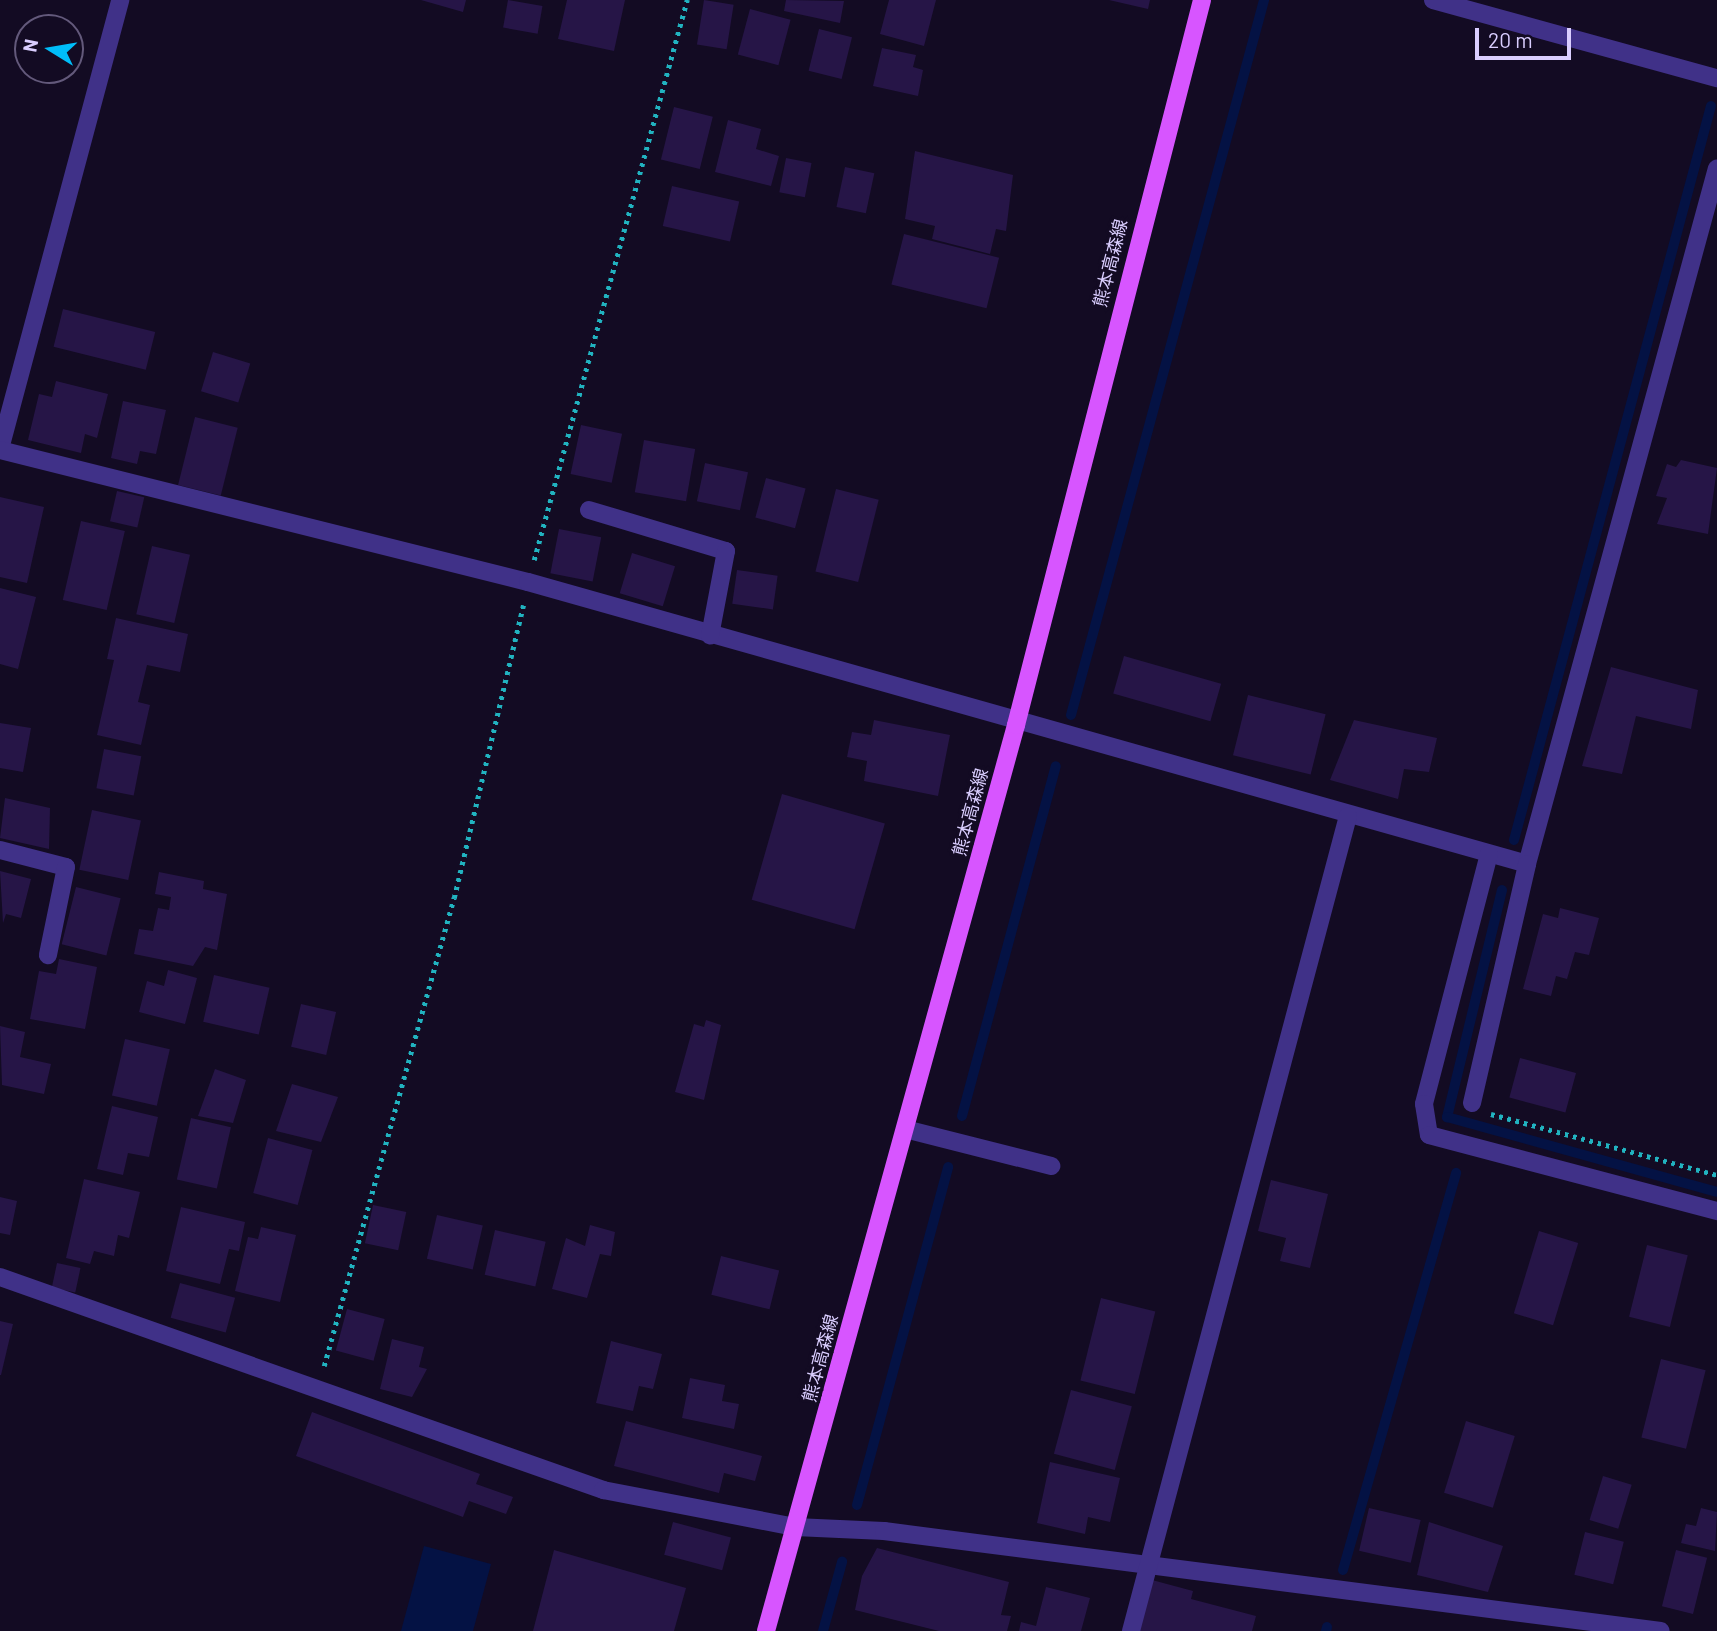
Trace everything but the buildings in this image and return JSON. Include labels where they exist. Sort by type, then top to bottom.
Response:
[{"type":"main road","name":"熊本高森線","points":[[766,1631],[1016,725],[1202,0]]},
{"type":"street","points":[[120,0],[0,449],[528,582],[1016,725],[1527,864]]},
{"type":"street","points":[[1433,0],[1717,78]]},
{"type":"street","points":[[1472,1103],[1527,864],[1717,168]]},
{"type":"street","points":[[589,510],[726,551],[710,636]]},
{"type":"street","points":[[1131,1631],[1348,816]]},
{"type":"street","points":[[0,850],[66,867],[48,955]]},
{"type":"street","points":[[1489,854],[1424,1104],[1429,1135],[1717,1211]]},
{"type":"street","points":[[905,1129],[1051,1166]]},
{"type":"street","points":[[0,1277],[319,1386],[603,1490],[795,1527],[884,1531],[1661,1631]]},
{"type":"path","points":[[319,1386],[454,898],[528,582],[687,0]]},
{"type":"path","points":[[1472,1103],[1488,1113],[1717,1175]]},
{"type":"shaded area","points":[[424,1546],[491,1564],[473,1631],[401,1631]]},
{"type":"waterway","points":[[1071,715],[1264,0]]},
{"type":"waterway","points":[[1514,840],[1711,106]]},
{"type":"waterway","points":[[962,1116],[1056,766]]},
{"type":"waterway","points":[[1502,890],[1447,1117],[1717,1192]]},
{"type":"waterway","points":[[857,1505],[948,1167]]},
{"type":"waterway","points":[[1343,1570],[1456,1173]]},
{"type":"waterway","points":[[823,1631],[842,1562]]},
{"type":"waterway","points":[[1326,1631],[1327,1627]]}]
